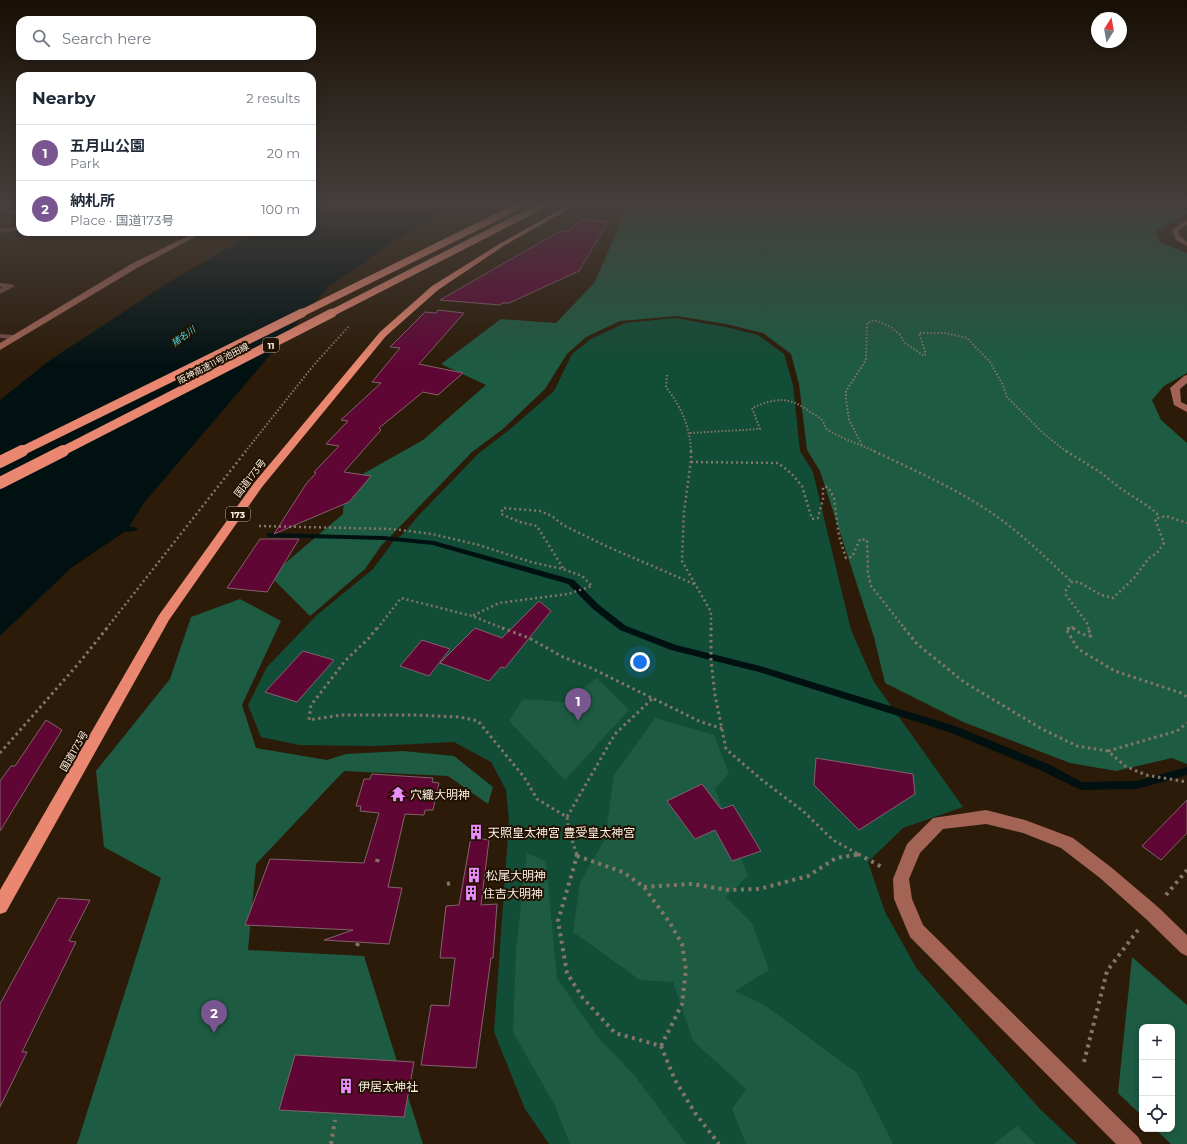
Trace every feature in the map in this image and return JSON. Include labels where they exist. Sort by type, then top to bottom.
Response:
[{"type":"highway","name":"阪神高速11号池田線","points":[[0,462],[411,259]]},
{"type":"highway","name":"阪神高速11号池田線","points":[[0,483],[437,259]]},
{"type":"highway","name":"国道173号","points":[[0,906],[164,618],[263,479],[383,334],[435,288],[479,259]]},
{"type":"street","points":[[0,347],[147,259]]},
{"type":"street","points":[[0,285],[11,286],[0,292]]},
{"type":"street","points":[[0,336],[15,337]]},
{"type":"street","points":[[1187,378],[1175,388],[1177,403],[1187,409]]},
{"type":"street","points":[[1131,1144],[916,931],[903,898],[901,879],[913,849],[939,824],[986,817],[1026,827],[1067,843],[1106,873],[1152,913],[1187,947]]},
{"type":"path","points":[[862,445],[847,418],[846,391],[866,360],[867,323],[874,320],[891,327],[900,335],[905,343],[924,356],[926,354],[919,333],[932,332],[962,336],[990,362],[1003,385],[1007,397],[1044,434],[1074,457],[1100,472],[1120,488],[1152,509],[1160,517]]},
{"type":"path","points":[[0,753],[79,663],[313,366],[350,325]]},
{"type":"path","points":[[667,375],[666,387],[678,403],[690,433],[691,462],[684,512],[682,561],[711,612],[711,660],[715,694],[726,749],[762,780],[803,811],[833,840],[862,854],[901,879]]},
{"type":"path","points":[[690,433],[760,429],[752,408],[768,401],[778,399],[794,402],[822,420],[826,429],[845,440],[862,445],[956,492],[995,515],[1019,533],[1072,582],[1079,582],[1101,595],[1113,598],[1134,578],[1149,558],[1157,553],[1164,543],[1155,519],[1166,516],[1187,523]]},
{"type":"path","points":[[691,462],[778,463],[791,472],[802,486],[812,519],[818,518],[823,498],[823,487],[828,487],[833,492],[836,501],[839,535],[846,558],[852,557],[860,539],[867,540],[868,573],[871,586],[918,644],[964,682],[1042,729],[1077,746],[1108,751],[1177,731],[1187,723]]},
{"type":"path","points":[[563,569],[555,552],[537,526],[520,522],[501,514],[503,508],[540,510],[552,516],[563,525],[606,546],[695,584]]},
{"type":"path","points":[[259,526],[392,529],[432,534],[479,545],[531,562],[563,569],[582,576],[592,586],[568,594],[499,603],[472,616]]},
{"type":"path","points":[[1072,582],[1066,590],[1066,595],[1087,623],[1091,636],[1081,634],[1072,627],[1066,629],[1078,649],[1114,671],[1181,693],[1187,697]]},
{"type":"path","points":[[567,817],[537,799],[524,777],[478,721],[460,717],[414,715],[341,715],[309,720],[311,705],[346,660],[369,638],[401,598],[472,616],[529,638],[652,699],[699,721],[723,729]]},
{"type":"path","points":[[652,699],[615,734],[567,817],[568,831],[577,856],[558,921],[568,973],[582,997],[615,1033],[661,1046]]},
{"type":"path","points":[[1108,751],[1125,766],[1146,775],[1187,782]]},
{"type":"path","points":[[644,887],[691,884],[729,890],[760,889],[808,876],[836,858],[862,854]]},
{"type":"path","points":[[577,856],[624,872],[644,887],[670,923],[682,944],[686,970],[682,1004],[661,1046],[675,1080],[695,1113],[719,1144]]},
{"type":"path","points":[[377,862],[378,858]]},
{"type":"path","points":[[1077,1090],[1107,971],[1187,870]]},
{"type":"path","points":[[331,1144],[335,1120]]},
{"type":"green space","points":[[605,259],[1187,259],[1187,373],[1164,386],[1152,400],[1161,420],[1187,443],[1187,764],[1172,758],[1116,771],[1070,763],[963,722],[885,683],[874,637],[820,471],[807,450],[799,384],[791,354],[763,333],[726,324],[677,316],[620,321],[586,337],[567,354],[545,389],[503,429],[472,452],[381,546],[365,569],[310,616],[270,576],[343,514],[345,484],[423,440],[486,385],[441,364],[501,319],[556,323],[595,282]]},
{"type":"green space","points":[[675,318],[726,327],[758,335],[784,354],[793,385],[800,451],[813,472],[851,630],[874,682],[963,807],[903,828],[868,862],[885,912],[917,969],[1039,1108],[1077,1144],[549,1144],[525,1109],[494,1032],[509,821],[506,790],[491,762],[454,742],[374,746],[299,745],[261,737],[248,705],[267,667],[317,615],[373,569],[393,542],[405,532],[418,516],[479,453],[509,430],[554,391],[572,354],[591,339],[625,323]]},
{"type":"green space","points":[[240,599],[281,621],[242,705],[256,748],[327,760],[346,754],[403,751],[454,756],[493,787],[488,804],[448,776],[344,771],[256,864],[248,950],[364,956],[423,1144],[77,1144],[161,878],[104,847],[96,771],[170,679],[191,617]]},
{"type":"green space","points":[[597,678],[629,710],[565,780],[509,721],[523,699],[564,702]]},
{"type":"green space","points":[[655,718],[714,735],[729,773],[715,789],[748,876],[726,897],[752,923],[769,970],[735,991],[766,1006],[857,1073],[893,1144],[746,1144],[732,1109],[746,1089],[693,1041],[673,982],[640,980],[573,932],[580,882],[605,839],[614,775]]},
{"type":"green space","points":[[527,853],[546,861],[557,978],[597,1036],[635,1076],[686,1144],[570,1144],[554,1104],[513,1032],[516,948]]},
{"type":"green space","points":[[1132,957],[1187,1005],[1187,1144],[1171,1144],[1158,1132],[1175,1132],[1175,1024],[1139,1024],[1139,1113],[1118,1093]]},
{"type":"green space","points":[[1017,1126],[1036,1144],[994,1144]]},
{"type":"water","name":"猪名川","points":[[208,259],[368,259],[328,287],[143,504],[127,530],[71,568],[0,636],[0,400],[49,361],[172,280]]},
{"type":"building","points":[[511,259],[586,259],[579,271],[509,303],[502,303],[500,305],[440,300]]},
{"type":"building","points":[[438,310],[464,313],[419,364],[463,373],[438,395],[423,392],[379,428],[381,430],[344,472],[371,476],[349,502],[274,534],[306,484],[316,473],[314,472],[339,446],[326,444],[348,421],[341,420],[381,383],[372,382],[400,348],[390,347],[425,312],[436,313]]},
{"type":"building","points":[[260,539],[299,539],[267,592],[227,588]]},
{"type":"building","points":[[539,601],[551,611],[505,668],[501,667],[489,681],[440,663],[475,628],[502,638]]},
{"type":"building","points":[[422,640],[450,649],[429,676],[400,666]]},
{"type":"building","points":[[303,651],[334,660],[297,702],[265,692]]},
{"type":"building","points":[[46,720],[62,730],[0,831],[0,781],[11,766],[15,766]]},
{"type":"building","points":[[816,758],[913,774],[915,794],[859,830],[814,785]]},
{"type":"building","points":[[372,774],[433,778],[432,782],[439,783],[433,810],[425,810],[424,815],[405,814],[388,887],[402,888],[389,944],[324,940],[353,930],[245,925],[270,859],[364,863],[379,813],[360,811],[361,806],[356,806],[364,779],[370,779]]},
{"type":"building","points":[[702,784],[721,809],[733,805],[761,851],[732,861],[715,830],[695,839],[667,801]]},
{"type":"building","points":[[1187,800],[1187,833],[1161,860],[1142,846]]},
{"type":"building","points":[[471,837],[489,840],[481,905],[497,904],[493,958],[491,958],[476,1068],[421,1065],[431,1005],[449,1006],[455,958],[440,958],[446,906],[459,905]]},
{"type":"building","points":[[58,898],[90,900],[69,941],[76,942],[22,1052],[27,1052],[0,1107],[0,1004]]},
{"type":"building","name":"伊居太神社","points":[[295,1055],[414,1062],[404,1117],[279,1110]]},
{"type":"waterway","points":[[119,528],[134,529]]},
{"type":"waterway","points":[[271,535],[383,538],[434,543],[571,582],[596,607],[623,628],[674,648],[760,669],[952,729],[1044,767],[1081,786],[1137,785],[1187,771]]},
{"type":"place","name":"五月山公園","points":[[578,721]]},
{"type":"place","name":"穴織大明神","points":[[398,794]]},
{"type":"place","name":"天照皇太神宮 豊受皇太神宮","points":[[476,832]]},
{"type":"place","name":"松尾大明神","points":[[474,875]]},
{"type":"place","name":"住吉大明神","points":[[471,893]]},
{"type":"place","name":"納札所","points":[[214,1033]]},
{"type":"place","name":"伊居太神社","points":[[346,1086]]}]
